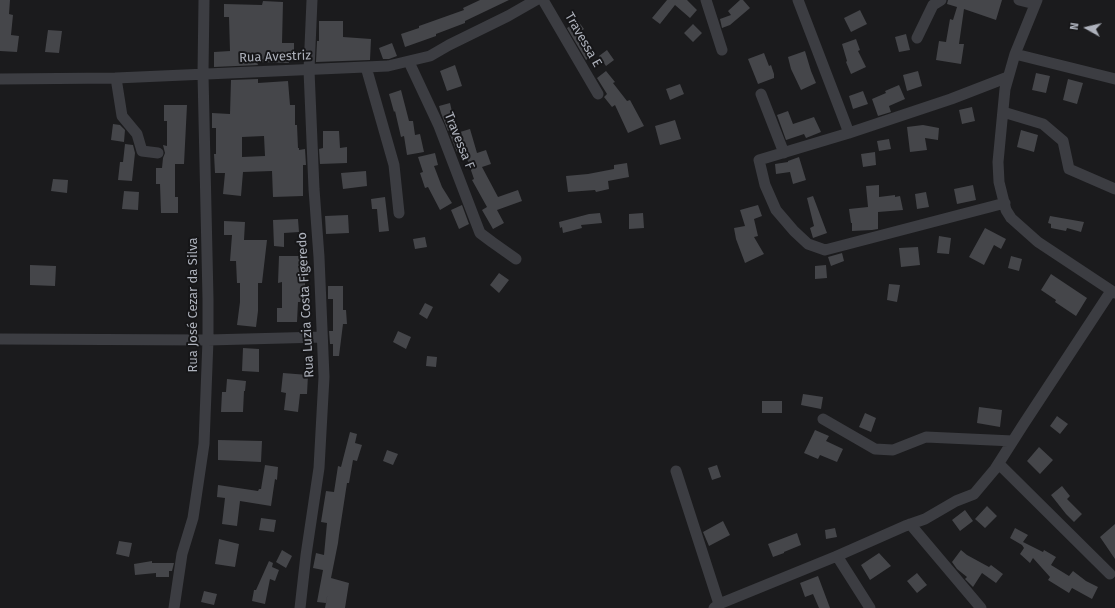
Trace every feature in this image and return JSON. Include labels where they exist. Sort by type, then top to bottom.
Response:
[{"type":"street","name":"Rua José Cezar da Silva","points":[[174,608],[182,554],[194,518],[204,452],[208,340],[206,154],[203,74],[204,0]]},
{"type":"street","name":"Rua Luzia Costa Figeredo","points":[[300,608],[319,468],[324,377],[309,70],[312,0]]},
{"type":"street","name":"Rua Avestriz","points":[[0,79],[116,78],[388,66],[430,56],[536,0]]},
{"type":"street","name":"Travessa E","points":[[543,0],[598,94]]},
{"type":"street","points":[[706,0],[722,50]]},
{"type":"street","points":[[798,0],[849,134]]},
{"type":"street","points":[[917,38],[933,5],[941,0]]},
{"type":"street","points":[[676,471],[716,606],[925,519],[956,501],[974,494],[999,464],[1113,292],[1038,242],[1011,218],[1006,210],[999,182],[998,162],[1005,89],[1015,54],[1036,2],[1019,0]]},
{"type":"street","points":[[1015,54],[1115,79]]},
{"type":"street","name":"Travessa F","points":[[409,62],[439,126],[480,232],[516,259]]},
{"type":"street","points":[[366,67],[394,165],[399,213]]},
{"type":"street","points":[[1004,203],[825,250],[808,244],[794,231],[776,210],[765,185],[759,160],[849,134],[951,99],[1008,77]]},
{"type":"street","points":[[116,78],[122,116],[137,134],[142,151],[158,153]]},
{"type":"street","points":[[761,94],[784,153]]},
{"type":"street","points":[[1002,112],[1044,124],[1063,141],[1069,169],[1115,189]]},
{"type":"street","points":[[0,339],[208,340],[322,337]]},
{"type":"street","points":[[823,419],[875,449],[893,450],[926,437],[1013,441]]},
{"type":"street","points":[[999,464],[1110,574]]},
{"type":"street","points":[[910,524],[981,608]]},
{"type":"street","points":[[837,556],[870,608]]},
{"type":"building","points":[[0,0],[10,0],[9,14],[13,15],[11,35],[19,36],[17,52],[0,51]]},
{"type":"building","points":[[480,0],[509,0],[465,21],[465,23],[436,34],[436,36],[405,47],[401,34],[464,10],[463,8]]},
{"type":"building","points":[[667,0],[687,0],[697,10],[690,18],[675,5],[660,24],[652,18]]},
{"type":"building","points":[[740,0],[743,0],[750,8],[730,25],[722,28],[720,19],[731,15],[728,11]]},
{"type":"building","points":[[948,0],[1002,0],[996,20],[964,9],[959,44],[964,44],[961,64],[936,60],[939,41],[946,42],[950,19],[953,20],[957,7],[947,4]]},
{"type":"building","points":[[263,1],[283,2],[282,43],[294,43],[294,55],[289,55],[289,63],[257,62],[258,65],[214,67],[214,52],[230,51],[229,17],[224,17],[224,4],[262,5]]},
{"type":"building","points":[[860,10],[867,24],[851,32],[844,18]]},
{"type":"building","points":[[319,21],[343,21],[343,37],[371,39],[370,60],[316,62],[317,41],[319,41]]},
{"type":"building","points":[[578,21],[584,29],[580,32],[594,55],[586,60],[567,28]]},
{"type":"building","points":[[693,24],[702,33],[693,42],[684,33]]},
{"type":"building","points":[[48,30],[62,31],[59,53],[45,52]]},
{"type":"building","points":[[906,34],[910,50],[899,52],[895,37]]},
{"type":"building","points":[[856,39],[860,50],[858,51],[866,67],[851,74],[846,62],[842,44]]},
{"type":"building","points":[[392,43],[397,56],[389,59],[383,59],[379,48]]},
{"type":"building","points":[[607,50],[614,60],[606,66],[599,56]]},
{"type":"building","points":[[805,51],[816,83],[801,90],[791,69],[788,57]]},
{"type":"building","points":[[764,53],[769,66],[771,65],[774,78],[758,84],[748,59]]},
{"type":"building","points":[[455,65],[462,86],[447,91],[440,71]]},
{"type":"building","points":[[606,71],[627,101],[630,100],[644,126],[628,133],[615,105],[612,107],[604,97],[607,94],[597,78]]},
{"type":"building","points":[[918,71],[922,86],[907,91],[903,75]]},
{"type":"building","points":[[1036,73],[1050,76],[1046,93],[1032,90]]},
{"type":"building","points":[[258,79],[258,83],[288,81],[290,105],[295,105],[295,125],[297,125],[298,148],[299,150],[305,149],[306,165],[303,165],[303,196],[273,197],[272,171],[243,172],[241,196],[223,194],[225,173],[215,173],[214,154],[216,154],[216,128],[212,128],[212,113],[230,114],[231,80]],"holes":[[[264,136],[265,156],[242,157],[242,137]]]},
{"type":"building","points":[[1068,79],[1083,83],[1077,104],[1063,100]]},
{"type":"building","points":[[680,84],[684,94],[670,100],[666,89]]},
{"type":"building","points":[[899,85],[905,99],[889,106],[891,112],[878,116],[872,99]]},
{"type":"building","points":[[401,90],[409,121],[413,121],[415,135],[420,134],[424,152],[407,155],[404,136],[401,137],[395,111],[394,112],[389,94]]},
{"type":"building","points":[[863,91],[868,104],[853,109],[849,96]]},
{"type":"building","points":[[450,103],[456,129],[448,131],[439,106]]},
{"type":"building","points":[[164,105],[187,105],[184,164],[175,164],[175,197],[178,197],[178,213],[161,213],[160,184],[156,184],[156,168],[162,168],[165,153],[163,145],[167,146],[167,121],[164,121]]},
{"type":"building","points":[[972,107],[975,121],[962,124],[959,110]]},
{"type":"building","points":[[788,111],[793,124],[814,117],[821,132],[806,138],[804,134],[786,140],[777,115]]},
{"type":"building","points":[[675,120],[681,139],[660,145],[655,126]]},
{"type":"building","points":[[113,124],[120,125],[125,130],[124,142],[111,140]]},
{"type":"building","points":[[923,125],[939,128],[938,140],[925,138],[927,150],[910,152],[907,127]]},
{"type":"building","points":[[470,129],[477,153],[486,150],[491,164],[482,167],[498,197],[518,190],[522,201],[497,210],[504,223],[493,229],[482,210],[487,207],[472,180],[474,179],[464,150],[457,152],[450,135]]},
{"type":"building","points":[[1021,130],[1038,135],[1034,152],[1017,147]]},
{"type":"building","points":[[323,131],[339,131],[340,148],[347,147],[347,163],[320,164],[319,149],[323,148]]},
{"type":"building","points":[[889,139],[891,149],[879,151],[877,141]]},
{"type":"building","points":[[125,144],[133,145],[135,153],[132,181],[118,180],[120,162],[123,162]]},
{"type":"building","points":[[875,152],[876,165],[863,167],[861,154]]},
{"type":"building","points":[[435,153],[438,165],[434,166],[442,187],[452,203],[440,210],[428,187],[425,188],[420,173],[423,172],[418,157]]},
{"type":"building","points":[[799,157],[806,180],[793,184],[790,172],[776,174],[775,164],[788,162]]},
{"type":"building","points":[[627,163],[629,177],[608,181],[609,189],[596,192],[595,190],[568,192],[566,176],[614,169],[614,165]]},
{"type":"building","points":[[366,171],[367,186],[343,189],[341,173]]},
{"type":"building","points":[[53,179],[68,180],[67,193],[51,191]]},
{"type":"building","points":[[879,185],[879,197],[895,195],[895,197],[900,196],[903,210],[878,212],[878,229],[852,231],[849,209],[868,207],[866,186]]},
{"type":"building","points":[[973,185],[976,200],[957,204],[954,189]]},
{"type":"building","points":[[124,191],[139,192],[138,210],[122,209]]},
{"type":"building","points":[[926,192],[929,207],[917,209],[915,194]]},
{"type":"building","points":[[813,196],[827,233],[813,238],[810,228],[814,226],[807,198]]},
{"type":"building","points":[[385,197],[389,231],[379,232],[377,209],[372,209],[371,199]]},
{"type":"building","points":[[462,205],[469,224],[459,229],[451,210]]},
{"type":"building","points":[[758,205],[762,216],[754,219],[758,236],[754,237],[764,254],[745,263],[736,239],[734,228],[745,226],[740,210]]},
{"type":"building","points":[[600,213],[602,223],[581,225],[582,228],[563,233],[562,227],[560,228],[559,222],[589,214]]},
{"type":"building","points":[[643,213],[644,228],[629,229],[629,214]]},
{"type":"building","points":[[348,215],[349,233],[326,234],[325,216]]},
{"type":"building","points":[[1050,216],[1084,222],[1081,232],[1067,228],[1066,231],[1051,228],[1051,224],[1048,223]]},
{"type":"building","points":[[298,219],[299,232],[284,233],[284,247],[274,246],[273,220]]},
{"type":"building","points":[[224,221],[245,222],[244,240],[267,240],[262,283],[258,283],[258,311],[256,327],[237,325],[240,302],[240,283],[237,283],[236,261],[230,261],[232,235],[224,235]]},
{"type":"building","points":[[985,228],[1006,239],[1001,249],[994,245],[984,265],[969,257]]},
{"type":"building","points":[[939,236],[951,238],[949,254],[937,253]]},
{"type":"building","points":[[425,237],[427,247],[415,249],[413,239]]},
{"type":"building","points":[[918,247],[920,265],[901,267],[899,248]]},
{"type":"building","points":[[842,253],[844,261],[831,266],[828,257]]},
{"type":"building","points":[[279,256],[305,256],[305,302],[298,302],[297,322],[277,322],[277,308],[282,308],[282,282],[278,283]]},
{"type":"building","points":[[1011,256],[1022,259],[1019,271],[1008,268]]},
{"type":"building","points":[[30,265],[56,266],[55,286],[30,285]]},
{"type":"building","points":[[826,265],[827,278],[815,279],[815,266]]},
{"type":"building","points":[[499,273],[509,280],[499,293],[490,285]]},
{"type":"building","points":[[1051,274],[1087,298],[1076,316],[1055,302],[1056,300],[1041,290]]},
{"type":"building","points":[[889,284],[900,285],[897,302],[887,300]]},
{"type":"building","points":[[328,286],[343,286],[343,310],[346,310],[347,324],[343,324],[339,356],[333,356],[333,344],[330,344],[329,331],[333,331],[333,299],[328,299]]},
{"type":"building","points":[[425,303],[433,307],[427,319],[419,314]]},
{"type":"building","points":[[398,331],[411,337],[406,349],[393,342]]},
{"type":"building","points":[[243,348],[259,349],[259,372],[242,371]]},
{"type":"building","points":[[427,356],[437,357],[436,367],[426,366]]},
{"type":"building","points":[[283,373],[308,375],[307,394],[300,394],[298,412],[284,410],[286,393],[281,392]]},
{"type":"building","points":[[227,379],[246,381],[243,412],[221,412],[222,392],[226,392]]},
{"type":"building","points":[[803,394],[823,397],[821,409],[801,405]]},
{"type":"building","points":[[762,401],[782,401],[782,413],[762,413]]},
{"type":"building","points":[[979,407],[1002,410],[1000,427],[977,423]]},
{"type":"building","points":[[865,413],[876,418],[871,432],[859,427]]},
{"type":"building","points":[[1057,416],[1068,424],[1060,434],[1050,426]]},
{"type":"building","points":[[815,430],[829,436],[826,441],[843,449],[837,462],[820,455],[818,459],[804,453]]},
{"type":"building","points":[[350,432],[357,434],[355,443],[362,445],[357,461],[353,460],[349,483],[347,483],[331,578],[349,583],[345,608],[325,608],[326,603],[317,602],[323,570],[313,568],[316,553],[324,555],[327,523],[321,522],[326,491],[334,492],[338,466],[341,467]]},
{"type":"building","points":[[218,440],[262,441],[261,462],[218,460]]},
{"type":"building","points":[[1039,447],[1053,460],[1040,474],[1027,461]]},
{"type":"building","points":[[387,450],[398,454],[393,465],[383,461]]},
{"type":"building","points":[[265,465],[278,467],[277,480],[275,479],[271,506],[240,501],[237,526],[222,524],[225,498],[217,497],[218,485],[258,491],[261,489]]},
{"type":"building","points":[[717,465],[721,477],[712,480],[708,468]]},
{"type":"building","points":[[1062,486],[1070,496],[1067,499],[1082,514],[1074,522],[1051,495]]},
{"type":"building","points":[[987,506],[997,516],[985,528],[975,519]]},
{"type":"building","points":[[965,510],[973,521],[960,531],[952,520]]},
{"type":"building","points":[[261,518],[276,520],[274,532],[259,530]]},
{"type":"building","points":[[723,521],[730,535],[709,546],[703,532]]},
{"type":"building","points":[[1115,524],[1115,559],[1100,537]]},
{"type":"building","points":[[835,528],[837,537],[826,539],[825,530]]},
{"type":"building","points":[[1015,528],[1028,535],[1023,542],[1043,552],[1044,550],[1056,557],[1051,565],[1069,576],[1073,571],[1086,581],[1098,587],[1092,599],[1072,588],[1069,593],[1048,580],[1050,577],[1033,558],[1030,563],[1020,554],[1024,548],[1022,545],[1010,538]]},
{"type":"building","points":[[797,533],[801,545],[773,557],[768,544]]},
{"type":"building","points":[[219,539],[239,544],[235,567],[215,564]]},
{"type":"building","points":[[119,541],[132,543],[129,557],[116,554]]},
{"type":"building","points":[[282,550],[292,556],[286,568],[276,562]]},
{"type":"building","points":[[961,550],[989,567],[991,565],[1003,574],[996,583],[982,573],[973,587],[965,579],[967,577],[957,569],[952,562]]},
{"type":"building","points":[[879,553],[891,566],[870,580],[861,565]]},
{"type":"building","points":[[152,561],[152,563],[174,563],[172,571],[169,571],[169,577],[156,577],[156,573],[135,575],[134,564]]},
{"type":"building","points":[[269,561],[273,563],[272,567],[279,570],[275,581],[270,579],[265,604],[252,601],[254,590],[256,590]]},
{"type":"building","points":[[917,573],[927,585],[917,593],[907,581]]},
{"type":"building","points":[[818,576],[830,608],[819,608],[813,594],[805,597],[800,583]]},
{"type":"building","points":[[204,591],[217,594],[214,605],[201,602]]}]
